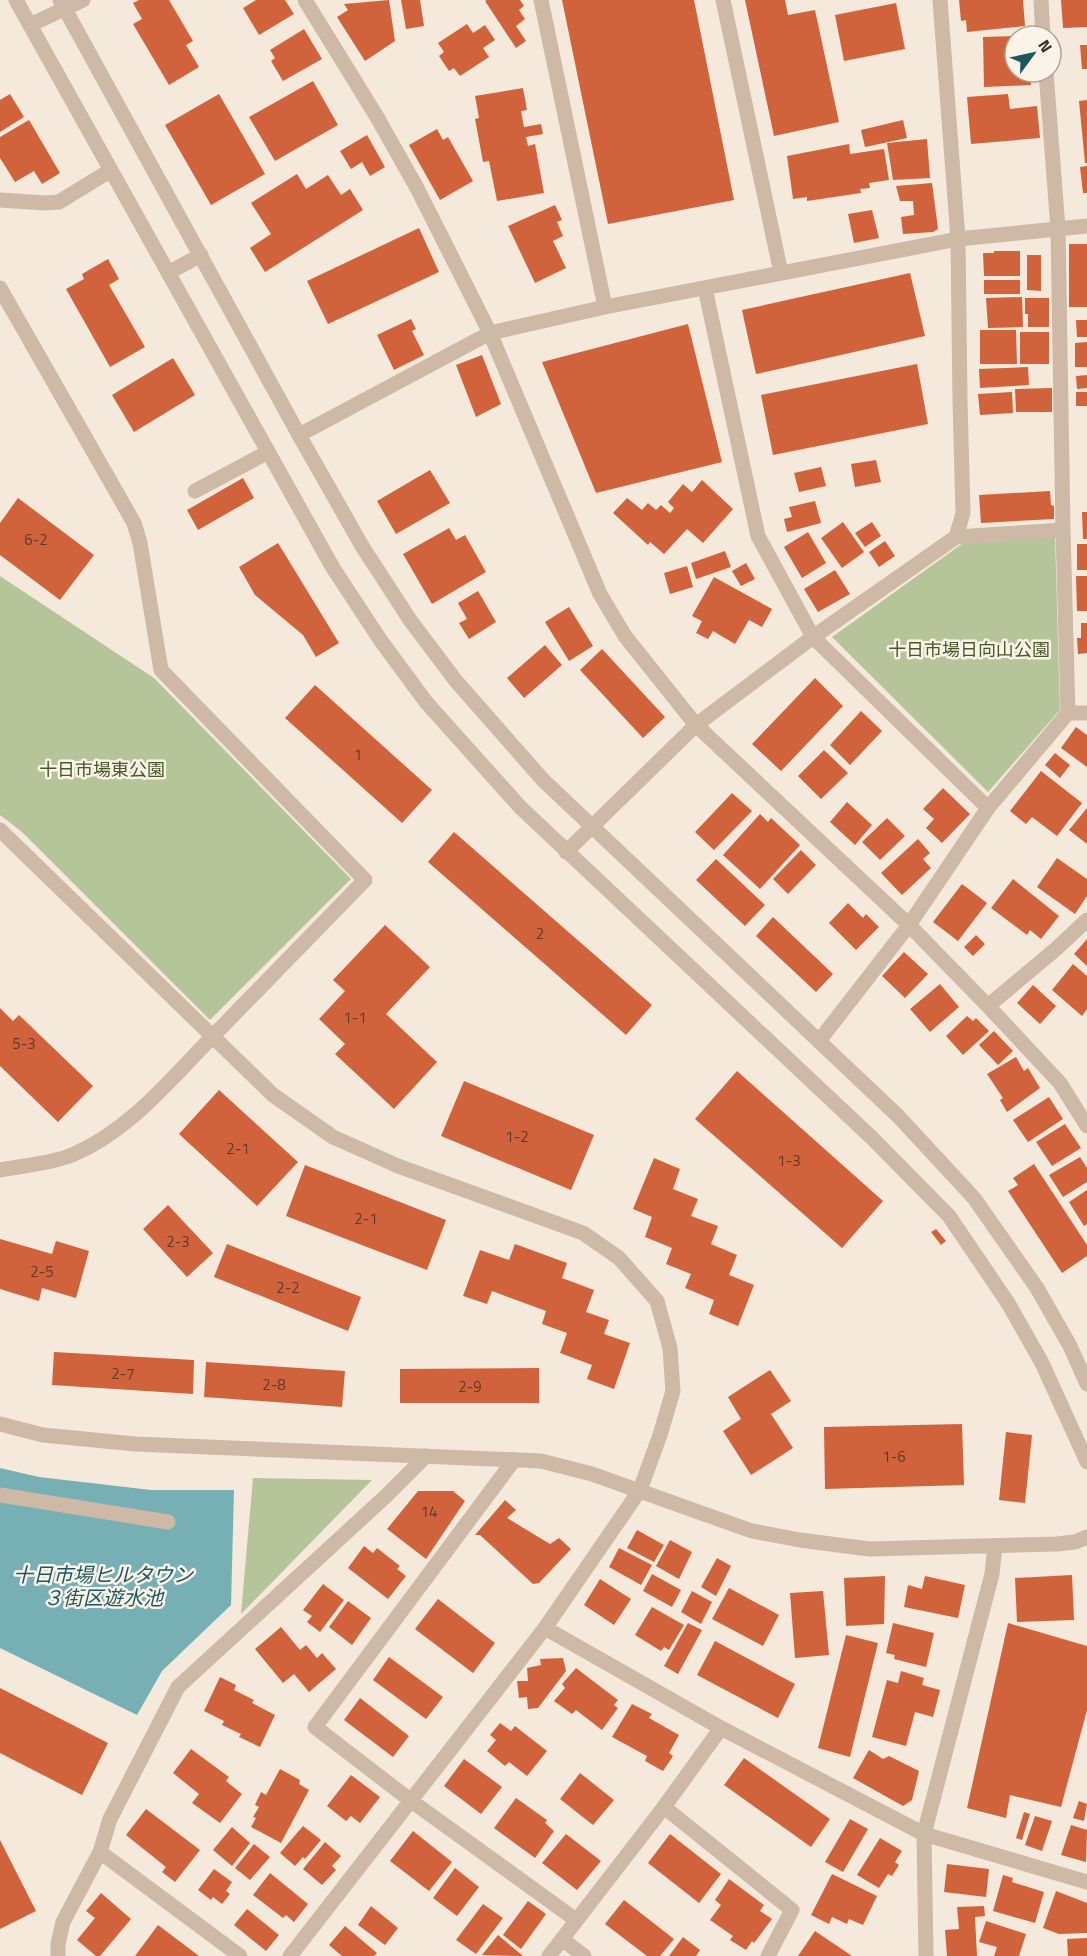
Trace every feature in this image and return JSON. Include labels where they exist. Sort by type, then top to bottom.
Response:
[{"type":"street","points":[[16,0],[333,568],[381,641],[420,694],[512,799],[872,1138],[949,1216],[1008,1303],[1042,1363],[1087,1462]]},
{"type":"street","points":[[30,25],[62,4],[83,0]]},
{"type":"street","points":[[305,0],[377,117],[417,188],[489,333],[600,594],[625,636],[696,725],[909,925],[988,1006],[1060,1083],[1087,1126]]},
{"type":"street","points":[[541,0],[605,307]]},
{"type":"street","points":[[723,0],[781,273]]},
{"type":"street","points":[[940,0],[958,239],[963,513],[956,537]]},
{"type":"street","points":[[1041,0],[1042,24]]},
{"type":"street","points":[[62,4],[299,435],[362,546],[410,620],[488,720],[543,780],[591,828],[898,1116],[974,1198],[1037,1288],[1070,1346],[1087,1384]]},
{"type":"street","points":[[819,1041],[909,925],[988,807],[1068,713],[1058,229],[1047,84]]},
{"type":"street","points":[[0,200],[46,204],[59,202],[111,170]]},
{"type":"street","points":[[299,435],[489,333],[605,307],[958,239],[1087,226]]},
{"type":"street","points":[[168,273],[201,255]]},
{"type":"street","points":[[0,288],[134,523],[140,543],[161,670],[364,880],[134,1117],[101,1140],[70,1156],[0,1170]]},
{"type":"street","points":[[705,288],[758,536],[813,637],[988,807]]},
{"type":"street","points":[[195,491],[268,452]]},
{"type":"street","points":[[566,852],[696,725],[813,637],[956,537],[1063,530]]},
{"type":"street","points":[[1068,713],[1087,713]]},
{"type":"street","points":[[0,830],[273,1095],[333,1137],[398,1166],[583,1233],[619,1258],[657,1301],[670,1348],[673,1391],[640,1490],[544,1628],[290,1956]]},
{"type":"street","points":[[988,1006],[1087,920]]},
{"type":"street","points":[[0,1425],[43,1435],[135,1444],[541,1461],[592,1474],[752,1531],[869,1549],[1057,1544],[1076,1542],[1087,1537]]},
{"type":"street","points":[[58,1956],[63,1922],[100,1852],[110,1819],[178,1687],[386,1496],[426,1456]]},
{"type":"street","points":[[514,1460],[315,1727],[410,1800],[576,1920]]},
{"type":"street","points":[[0,1495],[168,1522]]},
{"type":"street","points":[[926,1956],[924,1834],[992,1574],[995,1546]]},
{"type":"street","points":[[544,1628],[721,1728],[924,1834],[1087,1882]]},
{"type":"street","points":[[549,1956],[664,1807],[721,1728]]},
{"type":"street","points":[[664,1807],[792,1910],[775,1953]]},
{"type":"street","points":[[100,1852],[240,1956]]},
{"type":"street","points":[[562,1939],[584,1956]]},
{"type":"green space","name":"十日市場日向山公園","points":[[1055,535],[1060,710],[988,792],[832,637],[966,541]]},
{"type":"green space","name":"十日市場東公園","points":[[0,576],[154,678],[351,879],[210,1020],[22,832],[0,815]]},
{"type":"green space","points":[[253,1478],[372,1480],[241,1614]]},
{"type":"water","name":"十日市場ヒルタウン ３街区遊水池","points":[[0,1468],[39,1477],[151,1490],[234,1490],[231,1605],[162,1671],[137,1715],[0,1648]]},
{"type":"building","points":[[139,0],[169,0],[193,41],[186,45],[199,67],[169,85],[133,24],[142,19],[133,3]]},
{"type":"building","points":[[256,0],[285,0],[294,14],[259,35],[243,8]]},
{"type":"building","points":[[389,0],[395,41],[365,61],[337,17],[348,10],[344,4]]},
{"type":"building","points":[[401,0],[420,0],[424,26],[406,29]]},
{"type":"building","points":[[520,0],[524,6],[519,10],[525,19],[516,26],[526,41],[516,48],[485,1]]},
{"type":"building","points":[[562,0],[694,0],[734,200],[608,224]]},
{"type":"building","points":[[745,0],[785,0],[788,15],[815,10],[839,122],[774,136]]},
{"type":"building","points":[[959,0],[1023,0],[1025,24],[1003,24],[1003,28],[967,32],[966,20],[961,21]]},
{"type":"building","points":[[1061,0],[1087,0],[1087,27],[1063,28]]},
{"type":"building","points":[[896,3],[905,49],[844,61],[835,15]]},
{"type":"building","points":[[467,24],[473,33],[485,25],[495,40],[483,48],[489,57],[460,76],[454,68],[449,71],[439,56],[444,52],[438,43]]},
{"type":"building","points":[[304,29],[322,59],[283,81],[271,61],[275,58],[270,50]]},
{"type":"building","points":[[1003,36],[1003,84],[1031,85],[984,87],[983,37]]},
{"type":"building","points":[[1080,45],[1087,45],[1087,69],[1082,69]]},
{"type":"building","points":[[313,81],[338,125],[275,161],[249,117]]},
{"type":"building","points":[[523,88],[527,110],[521,111],[524,127],[541,124],[543,134],[526,137],[528,146],[535,144],[544,193],[497,201],[489,161],[483,162],[475,119],[479,118],[475,96]]},
{"type":"building","points":[[10,94],[24,117],[0,132],[0,100]]},
{"type":"building","points":[[219,94],[265,174],[211,205],[165,125]]},
{"type":"building","points":[[1008,94],[1010,109],[1037,106],[1040,138],[971,144],[967,97]]},
{"type":"building","points":[[1087,100],[1087,163],[1085,163],[1079,101]]},
{"type":"building","points":[[29,120],[60,173],[42,184],[34,171],[15,182],[0,158],[0,137]]},
{"type":"building","points":[[903,120],[907,138],[865,147],[861,130]]},
{"type":"building","points":[[437,129],[443,140],[448,137],[473,181],[440,200],[409,145]]},
{"type":"building","points":[[367,135],[385,167],[370,176],[362,162],[351,169],[340,151]]},
{"type":"building","points":[[927,139],[930,178],[893,180],[887,143]]},
{"type":"building","points":[[849,144],[850,154],[884,149],[889,180],[869,183],[870,188],[860,189],[861,193],[807,201],[807,197],[793,199],[787,156]]},
{"type":"building","points":[[1087,166],[1087,193],[1083,193],[1080,167]]},
{"type":"building","points":[[297,174],[306,189],[328,175],[341,195],[350,189],[363,210],[265,272],[250,248],[271,234],[251,203]]},
{"type":"building","points":[[932,183],[938,229],[933,232],[903,234],[901,217],[914,215],[913,201],[900,201],[896,186]]},
{"type":"building","points":[[555,205],[562,220],[557,222],[563,236],[553,241],[566,268],[535,283],[508,226]]},
{"type":"building","points":[[872,210],[879,238],[854,243],[848,214]]},
{"type":"building","points":[[419,228],[439,272],[328,324],[307,281]]},
{"type":"building","points":[[1069,244],[1087,244],[1087,307],[1069,307]]},
{"type":"building","points":[[994,251],[1020,251],[1020,276],[984,276],[983,253],[994,253]]},
{"type":"building","points":[[1027,255],[1041,255],[1041,291],[1027,290]]},
{"type":"building","points":[[108,259],[119,279],[109,285],[145,347],[110,367],[66,289],[84,279],[82,274]]},
{"type":"building","points":[[910,273],[925,336],[756,374],[742,310]]},
{"type":"building","points":[[984,280],[1020,280],[1020,294],[984,294]]},
{"type":"building","points":[[1022,297],[1023,327],[988,328],[986,298]]},
{"type":"building","points":[[1025,298],[1049,298],[1049,327],[1028,327]]},
{"type":"building","points":[[411,319],[416,329],[412,331],[424,355],[394,370],[377,335]]},
{"type":"building","points":[[1076,320],[1087,320],[1087,337],[1077,337]]},
{"type":"building","points":[[688,324],[722,462],[596,493],[542,362]]},
{"type":"building","points":[[980,330],[1016,330],[1017,364],[980,364]]},
{"type":"building","points":[[1020,332],[1049,332],[1049,364],[1020,364]]},
{"type":"building","points":[[1087,342],[1087,367],[1075,367],[1075,343]]},
{"type":"building","points":[[482,355],[501,404],[476,417],[456,365]]},
{"type":"building","points":[[173,358],[195,395],[134,432],[112,395]]},
{"type":"building","points":[[917,364],[928,424],[773,455],[761,395]]},
{"type":"building","points":[[1028,367],[1029,385],[980,388],[979,369]]},
{"type":"building","points":[[1087,375],[1087,388],[1077,389],[1076,376]]},
{"type":"building","points":[[1052,388],[1052,412],[1016,412],[1015,389]]},
{"type":"building","points":[[1012,392],[1013,413],[980,415],[978,394]]},
{"type":"building","points":[[1076,392],[1087,392],[1087,406],[1076,406]]},
{"type":"building","points":[[876,460],[881,482],[855,487],[851,464]]},
{"type":"building","points":[[821,467],[826,486],[799,492],[794,473]]},
{"type":"building","points":[[430,470],[450,503],[396,534],[377,501]]},
{"type":"building","points":[[243,478],[254,498],[198,530],[187,510]]},
{"type":"building","points":[[702,480],[733,509],[703,543],[687,529],[664,554],[650,542],[648,545],[613,513],[627,498],[642,510],[648,503],[656,510],[661,505],[670,513],[674,508],[668,502],[683,484],[692,492]]},
{"type":"building","points":[[1050,491],[1051,505],[1054,506],[1054,519],[981,523],[979,495]]},
{"type":"building","points":[[18,498],[94,555],[60,600],[0,555],[0,523]]},
{"type":"building","points":[[815,501],[821,523],[787,532],[784,519],[792,517],[789,507]]},
{"type":"building","points":[[1082,512],[1087,512],[1087,539],[1083,539]]},
{"type":"building","points":[[843,522],[864,552],[842,568],[821,538]]},
{"type":"building","points":[[872,522],[881,536],[865,547],[855,533]]},
{"type":"building","points":[[449,528],[456,540],[465,535],[486,572],[432,604],[403,554]]},
{"type":"building","points":[[808,532],[826,563],[802,578],[784,547]]},
{"type":"building","points":[[885,541],[895,556],[879,567],[869,552]]},
{"type":"building","points":[[278,543],[339,643],[316,657],[303,635],[255,595],[239,567]]},
{"type":"building","points":[[1077,544],[1087,544],[1087,570],[1077,570]]},
{"type":"building","points":[[725,551],[731,567],[696,579],[691,563]]},
{"type":"building","points":[[746,563],[755,579],[741,586],[732,571]]},
{"type":"building","points":[[687,566],[693,587],[670,594],[664,573]]},
{"type":"building","points":[[835,570],[850,594],[818,612],[804,589]]},
{"type":"building","points":[[1076,576],[1087,576],[1087,611],[1077,611]]},
{"type":"building","points":[[714,577],[772,609],[762,627],[749,620],[735,644],[713,631],[708,639],[696,633],[702,621],[692,616]]},
{"type":"building","points":[[478,591],[496,622],[469,639],[459,623],[467,619],[458,603]]},
{"type":"building","points":[[569,607],[593,646],[569,661],[545,622]]},
{"type":"building","points":[[1081,623],[1087,623],[1087,653],[1078,654],[1077,638],[1081,638]]},
{"type":"building","points":[[545,645],[562,665],[524,698],[507,678]]},
{"type":"building","points":[[602,649],[665,717],[643,738],[580,670]]},
{"type":"building","points":[[815,678],[843,706],[781,771],[752,744]]},
{"type":"building","points":[[315,685],[432,790],[402,823],[285,718]]},
{"type":"building","points":[[861,711],[882,731],[850,765],[830,745]]},
{"type":"building","points":[[1076,727],[1087,735],[1087,767],[1061,748]]},
{"type":"building","points":[[824,750],[848,773],[821,799],[798,776]]},
{"type":"building","points":[[1055,753],[1070,765],[1060,778],[1045,765]]},
{"type":"building","points":[[1041,771],[1082,803],[1057,836],[1032,817],[1026,824],[1010,811]]},
{"type":"building","points":[[943,788],[970,814],[942,843],[926,828],[934,819],[923,809]]},
{"type":"building","points":[[732,793],[752,811],[714,850],[695,832]]},
{"type":"building","points":[[847,802],[872,825],[855,845],[830,822]]},
{"type":"building","points":[[1087,808],[1087,844],[1069,830]]},
{"type":"building","points":[[760,814],[768,822],[771,818],[800,845],[760,889],[723,855]]},
{"type":"building","points":[[887,818],[905,836],[880,860],[862,842]]},
{"type":"building","points":[[454,832],[652,1005],[626,1035],[428,862]]},
{"type":"building","points":[[918,839],[930,853],[923,859],[931,868],[902,895],[881,873]]},
{"type":"building","points":[[801,850],[816,865],[788,894],[773,879]]},
{"type":"building","points":[[1057,858],[1087,879],[1087,896],[1075,914],[1037,887]]},
{"type":"building","points":[[716,859],[765,905],[745,926],[696,880]]},
{"type":"building","points":[[1013,879],[1059,916],[1041,939],[1030,930],[1027,935],[991,908]]},
{"type":"building","points":[[962,884],[987,903],[958,941],[933,922]]},
{"type":"building","points":[[848,903],[863,918],[866,914],[879,927],[856,950],[829,923]]},
{"type":"building","points":[[773,917],[833,974],[816,992],[756,936]]},
{"type":"building","points":[[385,925],[430,967],[386,1014],[437,1062],[394,1109],[335,1054],[345,1044],[319,1019],[345,991],[333,980]]},
{"type":"building","points":[[976,935],[985,944],[973,956],[964,947]]},
{"type":"building","points":[[1087,939],[1087,966],[1074,954]]},
{"type":"building","points":[[904,952],[928,974],[905,998],[882,976]]},
{"type":"building","points":[[1073,964],[1087,976],[1087,1009],[1082,1016],[1052,990]]},
{"type":"building","points":[[940,984],[959,1007],[930,1032],[910,1009]]},
{"type":"building","points":[[1033,985],[1056,1006],[1040,1024],[1017,1003]]},
{"type":"building","points":[[0,1008],[13,1021],[19,1015],[93,1086],[58,1122],[0,1066]]},
{"type":"building","points":[[967,1016],[973,1021],[976,1018],[989,1031],[963,1055],[946,1036]]},
{"type":"building","points":[[994,1031],[1013,1051],[998,1065],[979,1045]]},
{"type":"building","points":[[1016,1057],[1024,1071],[1028,1068],[1040,1088],[1007,1112],[1000,1100],[1003,1098],[987,1074]]},
{"type":"building","points":[[737,1071],[883,1201],[842,1248],[695,1119]]},
{"type":"building","points":[[464,1081],[594,1135],[571,1190],[441,1136]]},
{"type":"building","points":[[219,1090],[298,1162],[257,1206],[179,1134]]},
{"type":"building","points":[[1049,1097],[1063,1119],[1028,1142],[1013,1120]]},
{"type":"building","points":[[1065,1124],[1081,1148],[1052,1166],[1036,1142]]},
{"type":"building","points":[[1080,1157],[1087,1168],[1087,1182],[1063,1197],[1049,1175]]},
{"type":"building","points":[[654,1158],[680,1169],[673,1189],[698,1199],[691,1216],[718,1226],[711,1244],[737,1255],[729,1275],[754,1285],[738,1326],[709,1314],[714,1300],[685,1288],[691,1274],[666,1264],[672,1248],[645,1237],[652,1217],[633,1209]]},
{"type":"building","points":[[1034,1164],[1087,1245],[1087,1256],[1062,1273],[1008,1191],[1018,1185],[1013,1178]]},
{"type":"building","points":[[305,1165],[446,1220],[427,1270],[286,1216]]},
{"type":"building","points":[[1087,1190],[1087,1224],[1084,1226],[1069,1202]]},
{"type":"building","points":[[168,1205],[213,1253],[187,1277],[143,1229]]},
{"type":"building","points":[[936,1229],[946,1241],[941,1245],[931,1232]]},
{"type":"building","points":[[0,1239],[52,1254],[56,1241],[89,1251],[76,1298],[42,1288],[39,1301],[0,1289]]},
{"type":"building","points":[[227,1244],[361,1297],[348,1331],[214,1277]]},
{"type":"building","points":[[515,1244],[567,1263],[562,1278],[594,1290],[586,1312],[609,1320],[604,1334],[630,1343],[614,1389],[587,1379],[592,1365],[560,1353],[567,1333],[542,1324],[546,1311],[492,1291],[487,1304],[463,1296],[480,1250],[509,1260]]},
{"type":"building","points":[[54,1352],[194,1360],[193,1394],[52,1385]]},
{"type":"building","points":[[206,1362],[345,1371],[342,1407],[204,1397]]},
{"type":"building","points":[[539,1368],[539,1403],[400,1403],[400,1369]]},
{"type":"building","points":[[770,1370],[791,1401],[771,1414],[793,1448],[751,1475],[723,1431],[741,1419],[728,1397]]},
{"type":"building","points":[[962,1424],[964,1485],[825,1489],[824,1427]]},
{"type":"building","points":[[1006,1432],[1032,1435],[1025,1503],[999,1500]]},
{"type":"building","points":[[418,1491],[453,1491],[465,1501],[426,1559],[387,1529]]},
{"type":"building","points":[[505,1500],[516,1510],[507,1518],[550,1544],[559,1538],[571,1549],[539,1583],[533,1584],[480,1535],[475,1535]]},
{"type":"building","points":[[637,1530],[664,1545],[654,1562],[627,1548]]},
{"type":"building","points":[[670,1540],[692,1552],[679,1579],[656,1566]]},
{"type":"building","points":[[364,1546],[373,1553],[377,1548],[400,1566],[397,1569],[406,1576],[388,1599],[348,1568]]},
{"type":"building","points":[[619,1548],[652,1565],[641,1585],[609,1567]]},
{"type":"building","points":[[717,1558],[731,1566],[716,1596],[701,1587]]},
{"type":"building","points":[[652,1574],[681,1590],[672,1607],[643,1591]]},
{"type":"building","points":[[1072,1575],[1074,1620],[1017,1622],[1015,1578]]},
{"type":"building","points":[[885,1576],[884,1624],[846,1626],[844,1578]]},
{"type":"building","points":[[925,1576],[965,1585],[958,1618],[904,1607],[908,1585],[922,1589]]},
{"type":"building","points":[[600,1579],[631,1599],[614,1625],[584,1605]]},
{"type":"building","points":[[323,1584],[344,1600],[320,1632],[307,1622],[312,1616],[303,1610]]},
{"type":"building","points":[[729,1588],[779,1615],[763,1646],[712,1619]]},
{"type":"building","points":[[692,1591],[712,1602],[701,1624],[681,1612]]},
{"type":"building","points":[[823,1591],[829,1655],[795,1658],[790,1593]]},
{"type":"building","points":[[438,1599],[495,1643],[473,1673],[415,1629]]},
{"type":"building","points":[[348,1601],[371,1618],[352,1645],[329,1627]]},
{"type":"building","points":[[652,1607],[684,1625],[669,1650],[664,1647],[661,1651],[635,1635]]},
{"type":"building","points":[[688,1623],[702,1630],[678,1674],[664,1666]]},
{"type":"building","points":[[893,1623],[934,1633],[926,1667],[894,1659],[895,1655],[886,1653]]},
{"type":"building","points":[[1008,1623],[1087,1646],[1087,1710],[1061,1807],[1010,1795],[1006,1818],[967,1808]]},
{"type":"building","points":[[281,1627],[300,1650],[306,1645],[317,1658],[322,1653],[336,1669],[309,1692],[294,1674],[283,1683],[255,1649]]},
{"type":"building","points":[[846,1635],[878,1643],[850,1757],[818,1748]]},
{"type":"building","points":[[715,1641],[795,1684],[778,1718],[697,1675]]},
{"type":"building","points":[[389,1657],[443,1697],[426,1719],[373,1680]]},
{"type":"building","points":[[563,1658],[566,1671],[538,1708],[528,1709],[527,1697],[519,1698],[517,1681],[528,1681],[527,1668],[541,1665],[540,1659]]},
{"type":"building","points":[[576,1668],[618,1700],[614,1705],[618,1708],[602,1730],[576,1710],[572,1714],[554,1701],[565,1688],[562,1684]]},
{"type":"building","points":[[901,1671],[924,1678],[922,1685],[940,1690],[933,1717],[915,1712],[906,1746],[872,1737],[887,1680],[898,1683]]},
{"type":"building","points":[[220,1677],[236,1685],[234,1690],[254,1700],[252,1703],[275,1715],[260,1747],[239,1737],[241,1734],[222,1725],[224,1721],[204,1711]]},
{"type":"building","points":[[0,1688],[108,1743],[82,1795],[0,1753]]},
{"type":"building","points":[[360,1698],[409,1736],[393,1757],[344,1720]]},
{"type":"building","points":[[632,1704],[652,1714],[649,1718],[679,1735],[669,1753],[673,1756],[663,1771],[645,1761],[647,1756],[612,1737]]},
{"type":"building","points":[[500,1723],[511,1731],[515,1726],[547,1751],[527,1776],[509,1762],[505,1766],[487,1751],[496,1740],[490,1735]]},
{"type":"building","points":[[191,1749],[229,1777],[226,1781],[242,1794],[220,1823],[192,1803],[199,1794],[173,1773]]},
{"type":"building","points":[[869,1750],[883,1759],[889,1756],[919,1771],[912,1800],[903,1806],[853,1778]]},
{"type":"building","points":[[744,1758],[830,1819],[811,1847],[724,1785]]},
{"type":"building","points":[[464,1759],[502,1787],[481,1814],[444,1786]]},
{"type":"building","points":[[280,1769],[300,1780],[299,1784],[309,1790],[281,1843],[251,1827],[256,1818],[253,1817],[259,1807],[255,1805],[261,1792],[266,1795]]},
{"type":"building","points":[[580,1773],[614,1800],[593,1825],[560,1799]]},
{"type":"building","points":[[351,1775],[380,1797],[360,1823],[351,1816],[346,1821],[327,1806]]},
{"type":"building","points":[[516,1798],[547,1820],[545,1823],[554,1831],[535,1858],[494,1828]]},
{"type":"building","points":[[1079,1801],[1087,1804],[1084,1821],[1073,1818]]},
{"type":"building","points":[[146,1809],[200,1850],[175,1882],[162,1872],[166,1867],[126,1835]]},
{"type":"building","points":[[1024,1812],[1030,1814],[1022,1840],[1016,1838]]},
{"type":"building","points":[[1035,1816],[1052,1821],[1042,1851],[1025,1845]]},
{"type":"building","points":[[850,1819],[868,1829],[843,1872],[825,1862]]},
{"type":"building","points":[[1071,1825],[1087,1830],[1086,1862],[1061,1855]]},
{"type":"building","points":[[303,1826],[321,1840],[305,1859],[303,1857],[295,1866],[280,1853]]},
{"type":"building","points":[[232,1827],[250,1843],[232,1866],[213,1850]]},
{"type":"building","points":[[413,1831],[452,1862],[429,1891],[390,1861]]},
{"type":"building","points":[[566,1834],[601,1861],[577,1890],[542,1863]]},
{"type":"building","points":[[670,1834],[721,1874],[699,1903],[648,1863]]},
{"type":"building","points":[[880,1838],[902,1851],[895,1862],[899,1865],[892,1876],[888,1874],[879,1888],[857,1875]]},
{"type":"building","points":[[0,1840],[36,1911],[0,1929]]},
{"type":"building","points":[[325,1842],[341,1856],[332,1866],[336,1870],[322,1885],[303,1869]]},
{"type":"building","points":[[254,1844],[270,1857],[250,1880],[235,1868]]},
{"type":"building","points":[[947,1864],[989,1869],[986,1897],[944,1892]]},
{"type":"building","points":[[455,1868],[479,1887],[457,1916],[433,1898]]},
{"type":"building","points":[[214,1869],[232,1882],[226,1891],[230,1894],[222,1904],[213,1897],[211,1900],[198,1890]]},
{"type":"building","points":[[270,1873],[308,1904],[294,1922],[286,1915],[283,1918],[253,1895]]},
{"type":"building","points":[[832,1874],[877,1896],[863,1925],[849,1919],[847,1924],[832,1917],[829,1924],[811,1915]]},
{"type":"building","points":[[1003,1875],[1013,1878],[1012,1882],[1044,1892],[1035,1923],[993,1911]]},
{"type":"building","points":[[729,1879],[764,1905],[760,1911],[772,1919],[746,1950],[730,1940],[733,1936],[710,1920],[721,1905],[715,1900]]},
{"type":"building","points":[[1056,1891],[1087,1903],[1087,1933],[1059,1934],[1043,1928]]},
{"type":"building","points":[[101,1893],[131,1919],[100,1956],[96,1956],[77,1940],[95,1918],[86,1911]]},
{"type":"building","points":[[624,1900],[674,1939],[660,1956],[647,1956],[605,1924]]},
{"type":"building","points":[[528,1901],[546,1914],[521,1949],[503,1935]]},
{"type":"building","points":[[483,1904],[503,1918],[476,1954],[456,1940]]},
{"type":"building","points":[[371,1906],[398,1928],[385,1945],[358,1925]]},
{"type":"building","points":[[984,1906],[985,1916],[975,1917],[977,1956],[947,1956],[945,1930],[959,1929],[957,1907]]},
{"type":"building","points":[[247,1909],[279,1935],[266,1951],[234,1925]]},
{"type":"building","points":[[986,1921],[1026,1934],[1019,1956],[994,1956],[997,1947],[979,1942]]},
{"type":"building","points":[[158,1925],[199,1956],[135,1956]]},
{"type":"building","points":[[345,1926],[377,1953],[374,1956],[342,1956],[329,1945]]},
{"type":"building","points":[[815,1931],[852,1956],[798,1956]]},
{"type":"building","points":[[498,1935],[523,1956],[482,1955]]},
{"type":"building","points":[[683,1937],[700,1950],[696,1956],[669,1956]]},
{"type":"building","points":[[1087,1938],[1087,1956],[1068,1956],[1067,1939]]}]
